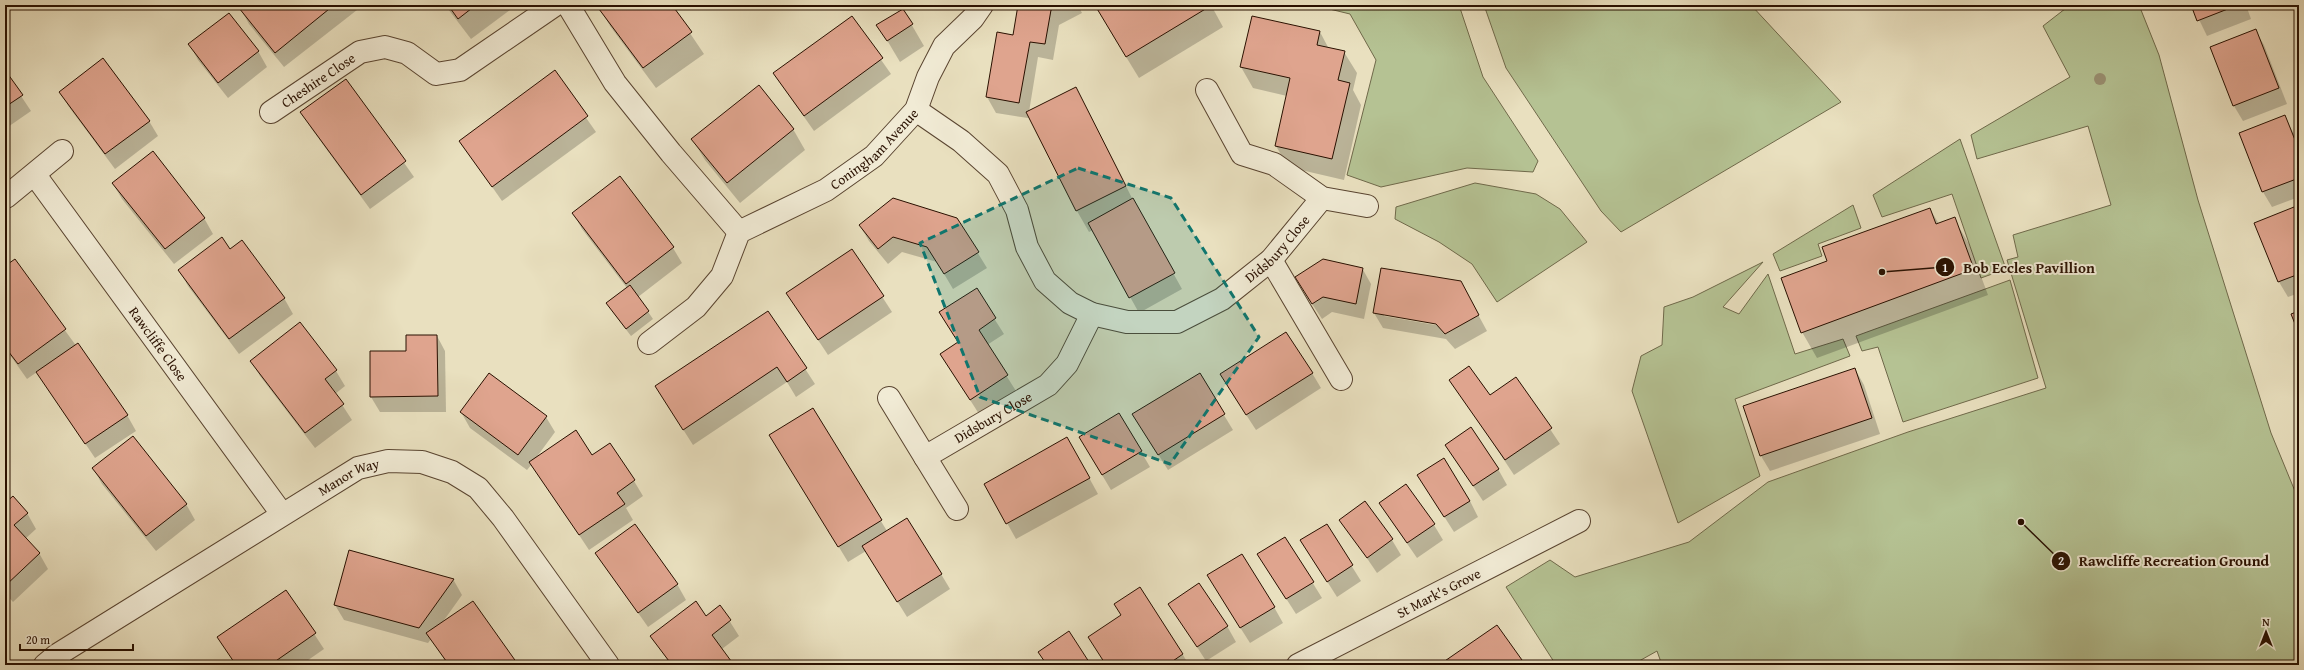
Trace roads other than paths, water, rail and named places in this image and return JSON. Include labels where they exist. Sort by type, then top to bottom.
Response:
[{"type":"street","name":"Cheshire Close","points":[[271,112],[360,52],[385,47],[407,53],[436,74],[460,70],[555,5]]},
{"type":"street","points":[[568,5],[615,83],[671,153],[739,232],[722,276],[696,307],[649,343]]},
{"type":"street","name":"Coningham Avenue","points":[[739,232],[826,190],[874,156],[916,110],[928,76],[944,46],[973,18],[982,5]]},
{"type":"street","points":[[1207,90],[1242,154],[1274,164],[1322,198],[1367,206]]},
{"type":"street","name":"Didsbury Close","points":[[916,110],[961,141],[998,174],[1018,210],[1028,247],[1044,281],[1070,303],[1092,314],[1128,322],[1178,322],[1222,299],[1271,260],[1322,198]]},
{"type":"street","points":[[6,197],[35,175],[62,151]]},
{"type":"street","name":"Rawcliffe Close","points":[[35,175],[282,514]]},
{"type":"street","points":[[1271,260],[1341,379]]},
{"type":"street","name":"Didsbury Close","points":[[924,457],[1048,385],[1068,364],[1092,314]]},
{"type":"street","points":[[889,398],[957,509]]},
{"type":"street","name":"Manor Way","points":[[45,665],[57,655],[358,468],[388,461],[422,462],[452,472],[478,488],[503,518],[608,665]]},
{"type":"street","name":"St Mark's Grove","points":[[1298,665],[1579,521]]},
{"type":"place","name":"Bob Eccles Pavillion","points":[[1882,272]]},
{"type":"place","name":"Rawcliffe Recreation Ground","points":[[2021,522]]}]
